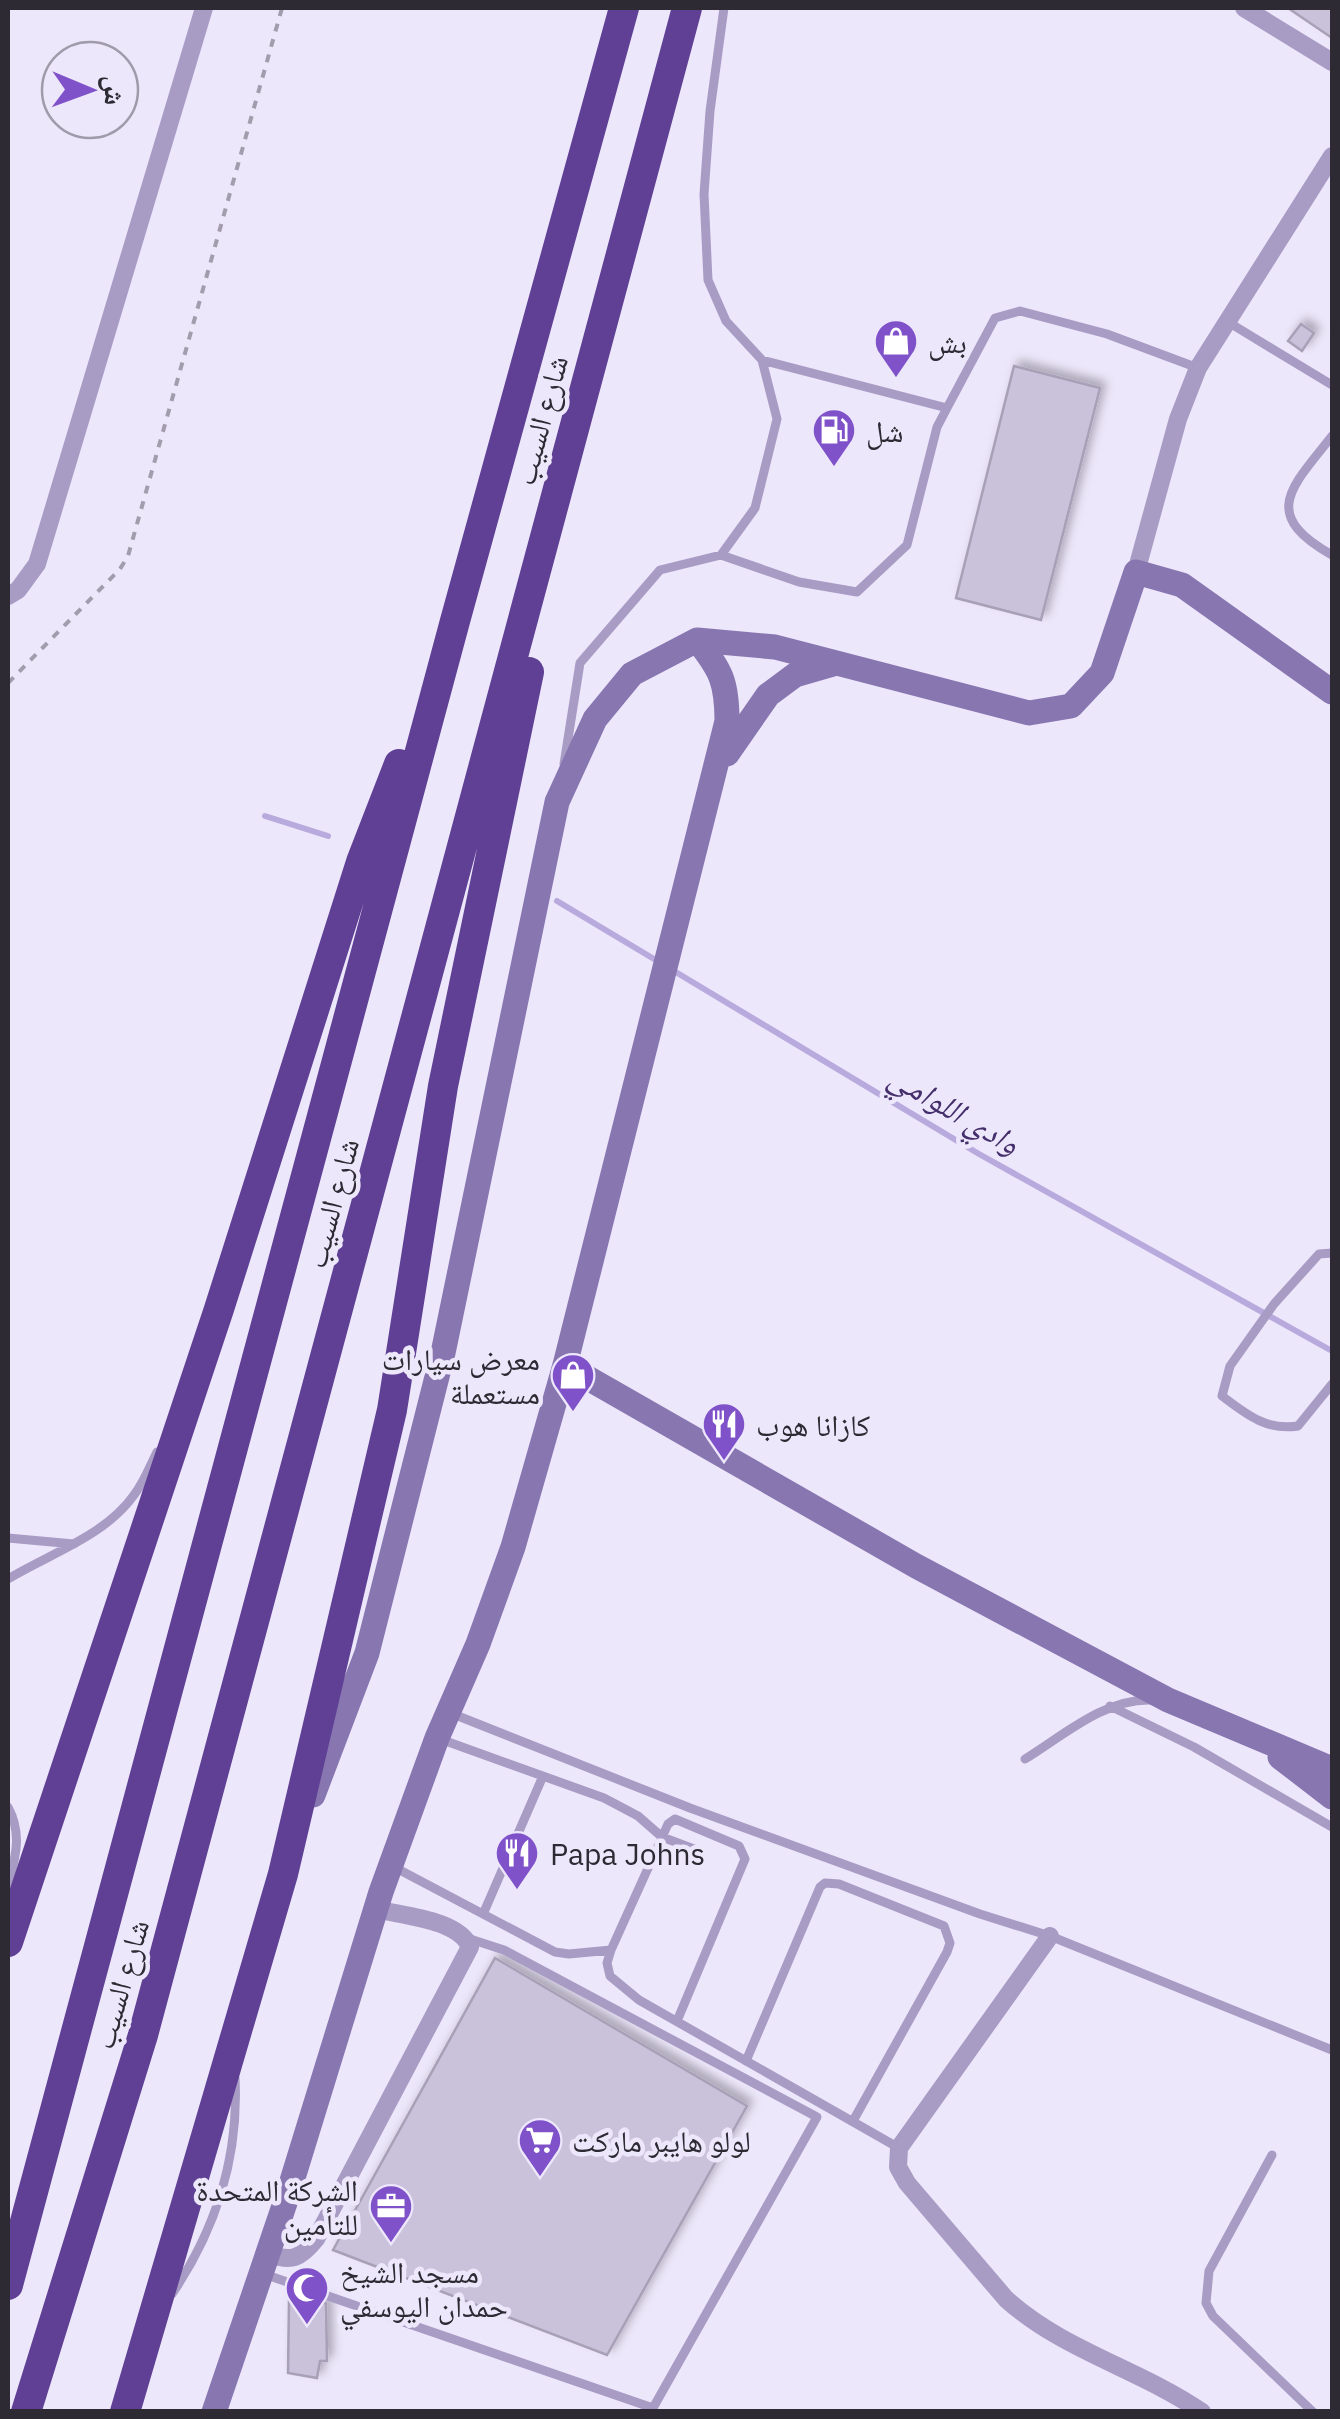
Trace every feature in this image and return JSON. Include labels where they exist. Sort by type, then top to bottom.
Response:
[{"type":"highway","name":"شارع السيب","points":[[8,2284],[624,8]]},
{"type":"highway","name":"شارع السيب","points":[[26,2412],[143,2036],[686,8]]},
{"type":"highway","points":[[125,2412],[283,1874],[392,1410],[442,1086],[631,216]]},
{"type":"highway","points":[[8,1942],[219,1310],[361,862],[455,621]]},
{"type":"street","points":[[8,596],[18,590],[37,564],[204,8]]},
{"type":"street","points":[[1244,8],[1332,62]]},
{"type":"street","points":[[283,1874],[367,1653],[443,1353],[558,802],[595,720],[632,674],[696,640],[775,647],[1029,713],[1071,706],[1102,673],[1136,572],[1178,419],[1198,368],[1332,156]]},
{"type":"street","points":[[1136,572],[1182,586],[1332,692]]},
{"type":"street","points":[[214,2412],[376,1910],[437,1738],[513,1547],[565,1365],[727,722],[727,691],[719,669],[696,640]]},
{"type":"street","points":[[717,770],[748,719],[768,695],[795,675],[838,662]]},
{"type":"street","points":[[565,1365],[916,1566],[1168,1700],[1332,1770]]},
{"type":"street","points":[[1252,1736],[1332,1797]]},
{"type":"street","points":[[265,2263],[302,2256],[316,2239],[470,1947],[466,1938],[442,1926],[376,1910]]},
{"type":"street","points":[[1050,1936],[899,2148],[902,2176],[1021,2312],[1202,2412]]},
{"type":"lane","points":[[721,556],[756,508],[778,418],[762,360],[726,321],[708,280],[704,194],[724,8]]},
{"type":"lane","points":[[558,802],[580,663],[660,570],[721,556],[800,582],[857,592],[906,545],[938,426],[996,318],[1020,311],[1106,334],[1198,368]]},
{"type":"lane","points":[[1228,322],[1332,385]]},
{"type":"lane","points":[[762,360],[947,408]]},
{"type":"lane","points":[[1332,436],[1297,481],[1288,502],[1290,521],[1309,542],[1332,555]]},
{"type":"lane","points":[[1332,1253],[1319,1254],[1274,1304],[1230,1366],[1222,1396],[1253,1420],[1280,1429],[1298,1426],[1332,1384]]},
{"type":"lane","points":[[8,1579],[77,1544],[134,1496],[183,1396],[219,1310]]},
{"type":"lane","points":[[8,1538],[77,1544]]},
{"type":"lane","points":[[1026,1759],[1110,1706],[1134,1699],[1168,1700]]},
{"type":"lane","points":[[1110,1706],[1194,1747],[1332,1827]]},
{"type":"lane","points":[[448,1712],[690,1808],[1050,1936],[1332,2050]]},
{"type":"lane","points":[[437,1738],[604,1798],[638,1816],[662,1837],[702,1852]]},
{"type":"lane","points":[[484,1912],[542,1776]]},
{"type":"lane","points":[[8,1808],[18,1846],[8,1887]]},
{"type":"lane","points":[[677,2022],[744,1858],[740,1846],[675,1819],[669,1822],[610,1950],[610,1976],[639,2000],[677,2022],[853,2121],[899,2148]]},
{"type":"lane","points":[[392,1866],[555,1952],[610,1950]]},
{"type":"lane","points":[[746,2061],[820,1887],[832,1882],[944,1926],[950,1944],[853,2121]]},
{"type":"lane","points":[[265,2263],[653,2408],[817,2117],[504,1950],[466,1938]]},
{"type":"lane","points":[[1272,2155],[1209,2271],[1206,2303],[1213,2316],[1313,2412]]},
{"type":"path","points":[[8,683],[120,569],[128,556],[282,8]]},
{"type":"building","points":[[1288,8],[1332,8],[1332,38]]},
{"type":"building","points":[[1301,324],[1314,333],[1302,351],[1288,341]]},
{"type":"building","points":[[1014,366],[1100,388],[1041,620],[956,598]]},
{"type":"building","name":"لولو هايبر ماركت","points":[[495,1958],[747,2106],[607,2355],[333,2250]]},
{"type":"building","name":"مسجد الشيخ حمدان اليوسفي","points":[[289,2301],[326,2303],[327,2361],[320,2361],[317,2378],[288,2373]]},
{"type":"waterway","name":"وادي اللوامي","points":[[265,816],[328,836]]},
{"type":"waterway","name":"وادي اللوامي","points":[[557,901],[659,962]]},
{"type":"waterway","name":"وادي اللوامي","points":[[669,968],[979,1154],[1332,1351]]},
{"type":"place","name":"بش","points":[[896,379]]},
{"type":"place","name":"شل","points":[[834,468]]},
{"type":"place","name":"معرض سيارات مستعملة","points":[[573,1413]]},
{"type":"place","name":"كازانا هوب","points":[[724,1462]]},
{"type":"place","name":"Papa Johns","points":[[517,1891]]},
{"type":"place","name":"لولو هايبر ماركت","points":[[540,2178]]},
{"type":"place","name":"الشركة المتحدة للتأمين","points":[[391,2244]]},
{"type":"place","name":"مسجد الشيخ حمدان اليوسفي","points":[[307,2326]]}]
